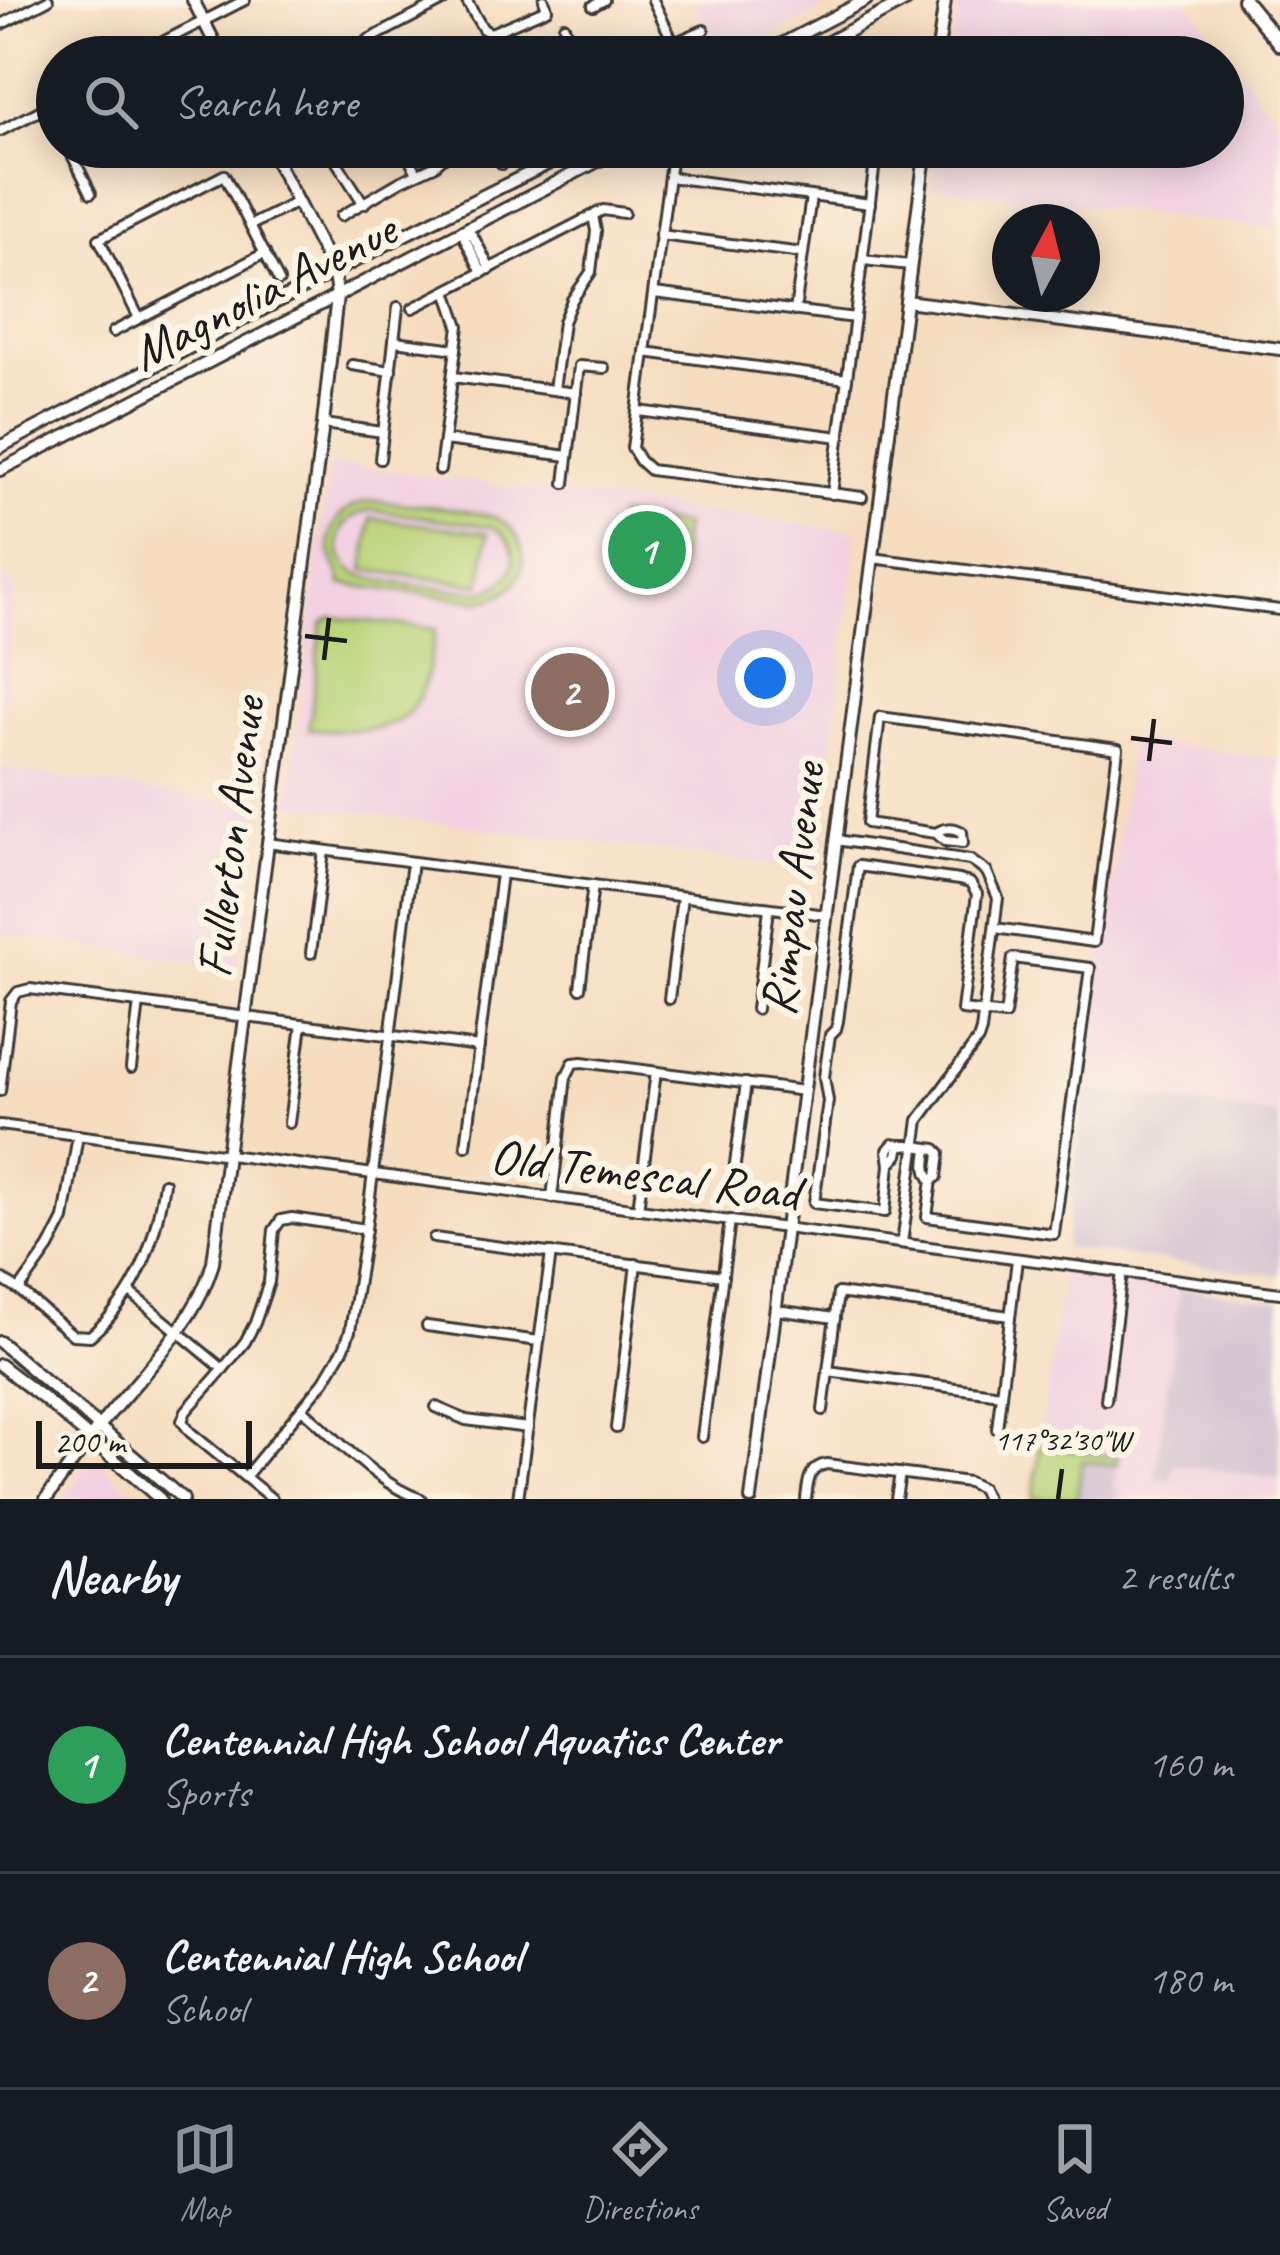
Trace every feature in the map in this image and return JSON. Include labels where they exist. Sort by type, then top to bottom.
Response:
[{"type":"highway","points":[[1244,0],[1280,44]]},
{"type":"main road","points":[[193,0],[211,36]]},
{"type":"main road","points":[[798,36],[866,0]]},
{"type":"main road","points":[[840,36],[907,0]]},
{"type":"main road","points":[[940,36],[945,0]]},
{"type":"main road","points":[[806,32],[808,36]]},
{"type":"main road","name":"Fullerton Avenue","points":[[46,1499],[177,1331],[209,1277],[337,296],[334,273],[279,168]]},
{"type":"main road","name":"Magnolia Avenue","points":[[0,447],[541,168]]},
{"type":"main road","points":[[554,168],[561,181]]},
{"type":"main road","name":"Magnolia Avenue","points":[[0,470],[585,168]]},
{"type":"main road","name":"Rimpau Avenue","points":[[751,1499],[923,168]]},
{"type":"main road","points":[[455,211],[465,229]]},
{"type":"main road","points":[[906,301],[1280,349]]},
{"type":"main road","points":[[200,344],[208,362]]},
{"type":"main road","points":[[0,1342],[182,1499]]},
{"type":"main road","points":[[0,1365],[160,1499]]},
{"type":"street","points":[[0,25],[48,0]]},
{"type":"street","points":[[176,36],[245,0]]},
{"type":"street","points":[[376,36],[445,0]]},
{"type":"street","points":[[466,0],[483,29],[491,33],[546,4]]},
{"type":"street","points":[[593,5],[604,0]]},
{"type":"street","points":[[653,0],[670,36]]},
{"type":"street","points":[[565,26],[569,36]]},
{"type":"street","points":[[688,36],[704,30]]},
{"type":"street","points":[[0,131],[36,112]]},
{"type":"street","points":[[78,168],[91,193]]},
{"type":"street","points":[[341,168],[364,204]]},
{"type":"street","points":[[414,168],[417,173]]},
{"type":"street","points":[[341,215],[429,168]]},
{"type":"street","points":[[671,168],[632,448],[637,458],[650,470],[862,497]]},
{"type":"street","points":[[832,494],[875,168]]},
{"type":"street","points":[[140,318],[99,239],[224,175],[279,281]]},
{"type":"street","points":[[669,177],[870,204]]},
{"type":"street","points":[[796,311],[811,197]]},
{"type":"street","points":[[251,225],[297,202]]},
{"type":"street","points":[[413,308],[604,210],[624,213]]},
{"type":"street","points":[[554,390],[563,322],[591,272],[593,216]]},
{"type":"street","points":[[465,229],[473,236],[486,271]]},
{"type":"street","points":[[661,235],[802,253]]},
{"type":"street","points":[[113,332],[265,253]]},
{"type":"street","points":[[863,260],[910,266]]},
{"type":"street","points":[[440,470],[458,317],[447,291]]},
{"type":"street","points":[[654,293],[855,318]]},
{"type":"street","points":[[380,459],[398,308]]},
{"type":"street","points":[[395,341],[456,349]]},
{"type":"street","points":[[645,352],[847,379]]},
{"type":"street","points":[[352,365],[391,370]]},
{"type":"street","points":[[565,483],[579,366],[604,368]]},
{"type":"street","points":[[453,377],[576,393]]},
{"type":"street","points":[[638,411],[840,437]]},
{"type":"street","points":[[323,424],[383,432]]},
{"type":"street","points":[[444,440],[568,456]]},
{"type":"street","points":[[872,558],[1280,610]]},
{"type":"street","points":[[960,857],[963,844],[945,841],[936,832],[867,823],[880,718],[1118,749],[1094,942],[994,928]]},
{"type":"street","points":[[836,841],[960,857],[981,867],[994,884],[998,907],[978,1040],[920,1120],[902,1243]]},
{"type":"street","points":[[267,843],[826,915]]},
{"type":"street","points":[[311,953],[324,850]]},
{"type":"street","points":[[245,1477],[325,1380],[344,1348],[366,1229],[412,862]]},
{"type":"street","points":[[858,866],[973,886],[977,894],[962,1010],[1005,1016],[1013,958],[1090,968],[1054,1234],[927,1217],[932,1180],[926,1168],[928,1148],[914,1146],[893,1144],[888,1150],[884,1211],[814,1203],[828,1101],[824,1078],[830,1035],[838,1021],[858,866]]},
{"type":"street","points":[[466,1146],[501,874]]},
{"type":"street","points":[[580,988],[593,885]]},
{"type":"street","points":[[669,999],[682,897]]},
{"type":"street","points":[[756,1010],[769,909]]},
{"type":"street","points":[[0,1091],[11,1001],[18,992],[30,989],[479,1047]]},
{"type":"street","points":[[131,1068],[139,1003]]},
{"type":"street","points":[[289,1123],[302,1024]]},
{"type":"street","points":[[552,1198],[566,1077],[573,1063],[805,1091]]},
{"type":"street","points":[[638,1209],[656,1072]]},
{"type":"street","points":[[732,1186],[746,1083]]},
{"type":"street","name":"Old Temescal Road","points":[[0,1125],[1280,1293]]},
{"type":"street","points":[[19,1290],[64,1219],[78,1136]]},
{"type":"street","points":[[0,1278],[73,1335],[95,1333],[130,1292],[152,1245],[164,1183]]},
{"type":"street","points":[[272,1499],[182,1421],[244,1342],[263,1303],[274,1230],[280,1220],[366,1229]]},
{"type":"street","points":[[701,1437],[730,1220]]},
{"type":"street","points":[[434,1238],[723,1276]]},
{"type":"street","points":[[518,1499],[550,1253]]},
{"type":"street","points":[[997,1429],[1017,1258]]},
{"type":"street","points":[[616,1428],[636,1264]]},
{"type":"street","points":[[1106,1400],[1122,1272]]},
{"type":"street","points":[[130,1292],[224,1369]]},
{"type":"street","points":[[823,1410],[838,1293],[1010,1316]]},
{"type":"street","points":[[776,1310],[835,1318]]},
{"type":"street","points":[[427,1326],[539,1341]]},
{"type":"street","points":[[828,1371],[1001,1394]]},
{"type":"street","points":[[436,1407],[466,1420],[528,1428]]},
{"type":"street","points":[[302,1409],[388,1483],[421,1499]]},
{"type":"street","points":[[806,1499],[808,1478],[816,1467],[827,1464],[968,1482],[981,1488],[986,1499]]},
{"type":"street","points":[[896,1499],[900,1474]]},
{"type":"shaded area","points":[[694,0],[840,0],[771,36],[712,36]]},
{"type":"shaded area","points":[[958,0],[1187,0],[1214,36],[954,36]]},
{"type":"shaded area","points":[[1244,76],[1280,124],[1275,229],[934,187],[936,168],[1244,168]]},
{"type":"shaded area","points":[[329,463],[857,532],[818,870],[288,804]]},
{"type":"shaded area","points":[[0,577],[16,589],[0,726]]},
{"type":"shaded area","points":[[1131,740],[1280,759],[1280,1115],[1085,1090]]},
{"type":"shaded area","points":[[0,768],[259,807],[237,967],[0,934]]},
{"type":"shaded area","points":[[1085,1090],[1280,1115],[1280,1276],[1065,1248]]},
{"type":"shaded area","points":[[1062,1272],[1106,1277],[1111,1286],[1130,1289],[1135,1281],[1180,1288],[1157,1462],[1280,1479],[1280,1499],[1033,1499]]},
{"type":"shaded area","points":[[1180,1288],[1280,1301],[1280,1479],[1174,1464],[1171,1480],[1155,1478]]},
{"type":"shaded area","points":[[1082,1460],[1117,1465],[1118,1499],[1077,1499]]},
{"type":"shaded area","points":[[98,1462],[143,1499],[62,1499],[89,1463]]},
{"type":"green space","points":[[367,502],[460,510],[500,520],[521,547],[520,575],[507,591],[481,601],[341,584],[331,555],[331,533],[341,516]],"holes":[[[372,510],[494,527],[511,545],[513,565],[503,582],[481,592],[365,577],[346,565],[339,549],[346,523]]]},
{"type":"green space","points":[[618,516],[684,525],[677,583],[611,575]]},
{"type":"green space","points":[[371,518],[488,533],[481,585],[364,570]]},
{"type":"green space","points":[[332,617],[436,629],[423,687],[403,718],[368,730],[309,729],[322,624]]},
{"type":"green space","points":[[1040,1446],[1118,1457],[1117,1465],[1082,1461],[1077,1499],[1033,1499]]},
{"type":"water","points":[[634,525],[663,528],[656,575],[630,572]]},
{"type":"place","name":"Centennial High School Aquatics Center","points":[[647,550]]},
{"type":"place","name":"Centennial High School","points":[[570,692]]}]
